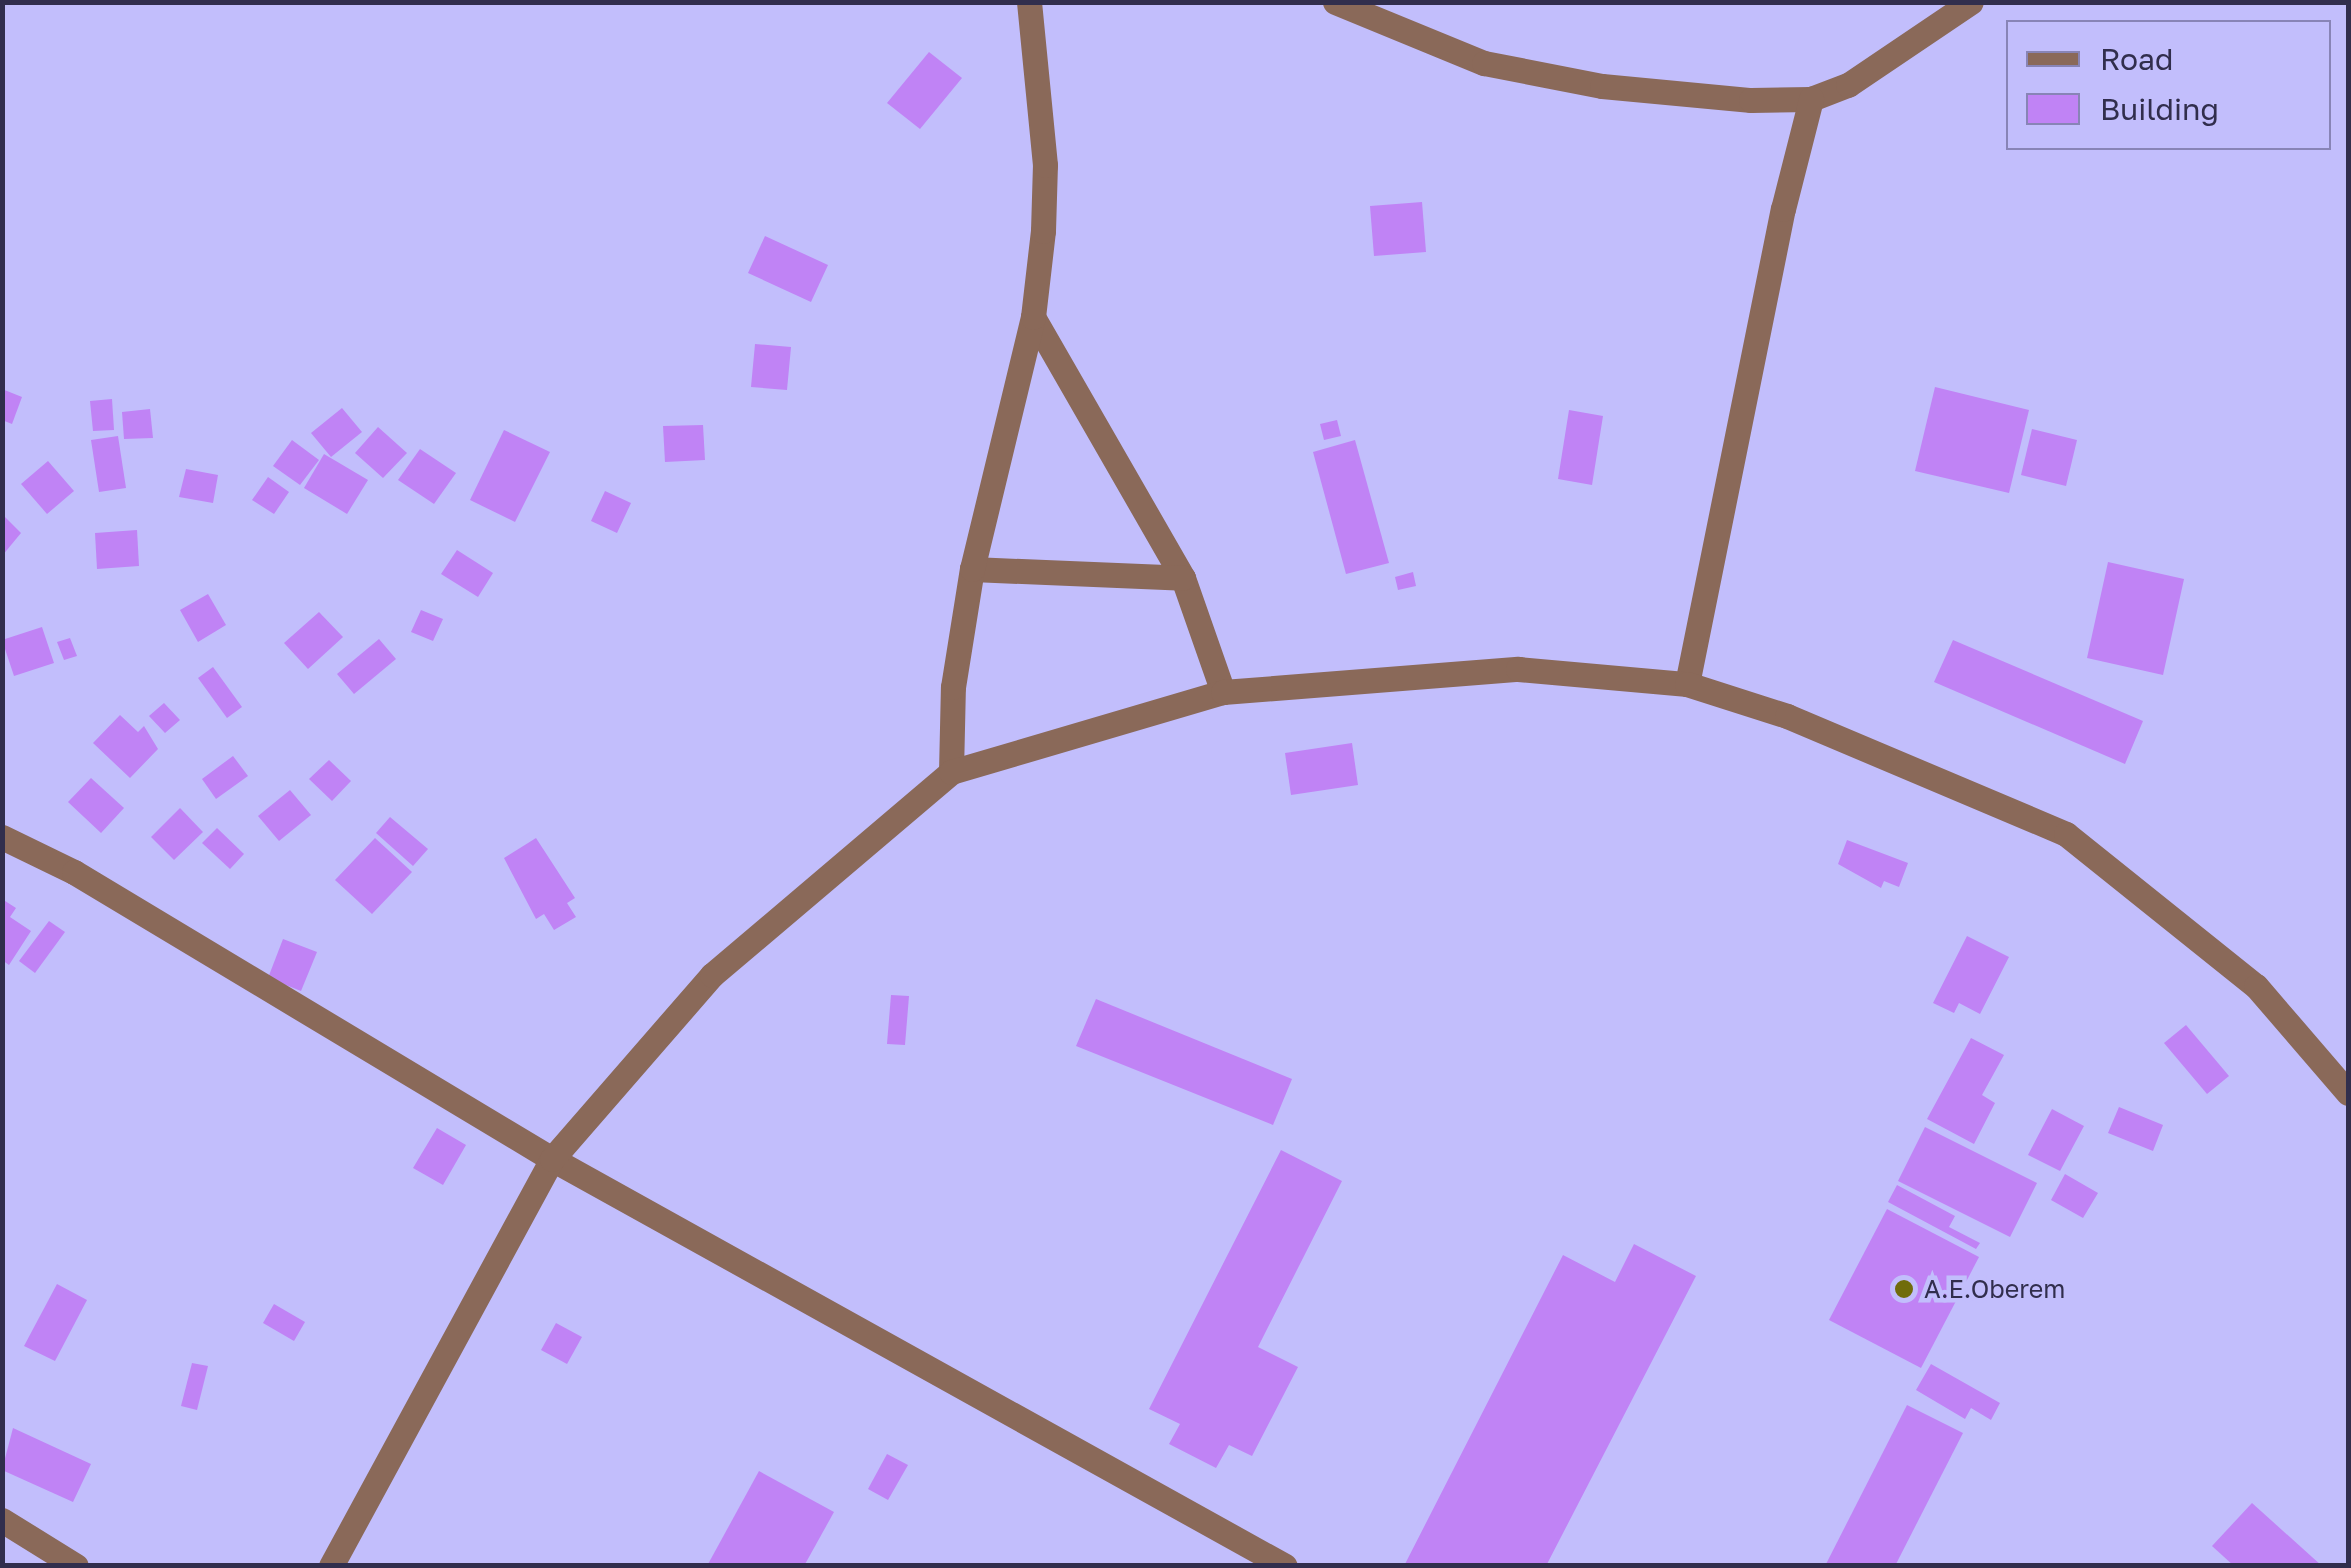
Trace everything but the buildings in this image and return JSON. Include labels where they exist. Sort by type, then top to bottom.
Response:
[{"type":"street","points":[[951,772],[953,686],[972,568],[1033,317],[1046,165],[1029,2]]},
{"type":"street","points":[[1335,2],[1484,64],[1602,86],[1812,99],[1848,85],[1971,2]]},
{"type":"street","points":[[1687,684],[1775,246],[1812,99]]},
{"type":"street","points":[[1033,317],[1183,578],[1223,692]]},
{"type":"street","points":[[972,568],[1183,578]]},
{"type":"street","points":[[331,1566],[552,1160],[712,974],[951,772],[1223,692],[1518,669],[1687,684],[1787,716],[2066,834],[2256,986],[2348,1093]]},
{"type":"street","points":[[2,837],[74,872],[552,1160],[1285,1566]]},
{"type":"street","points":[[2,1520],[76,1566]]},
{"type":"place","name":"A.E.Oberem","points":[[1904,1289]]}]
